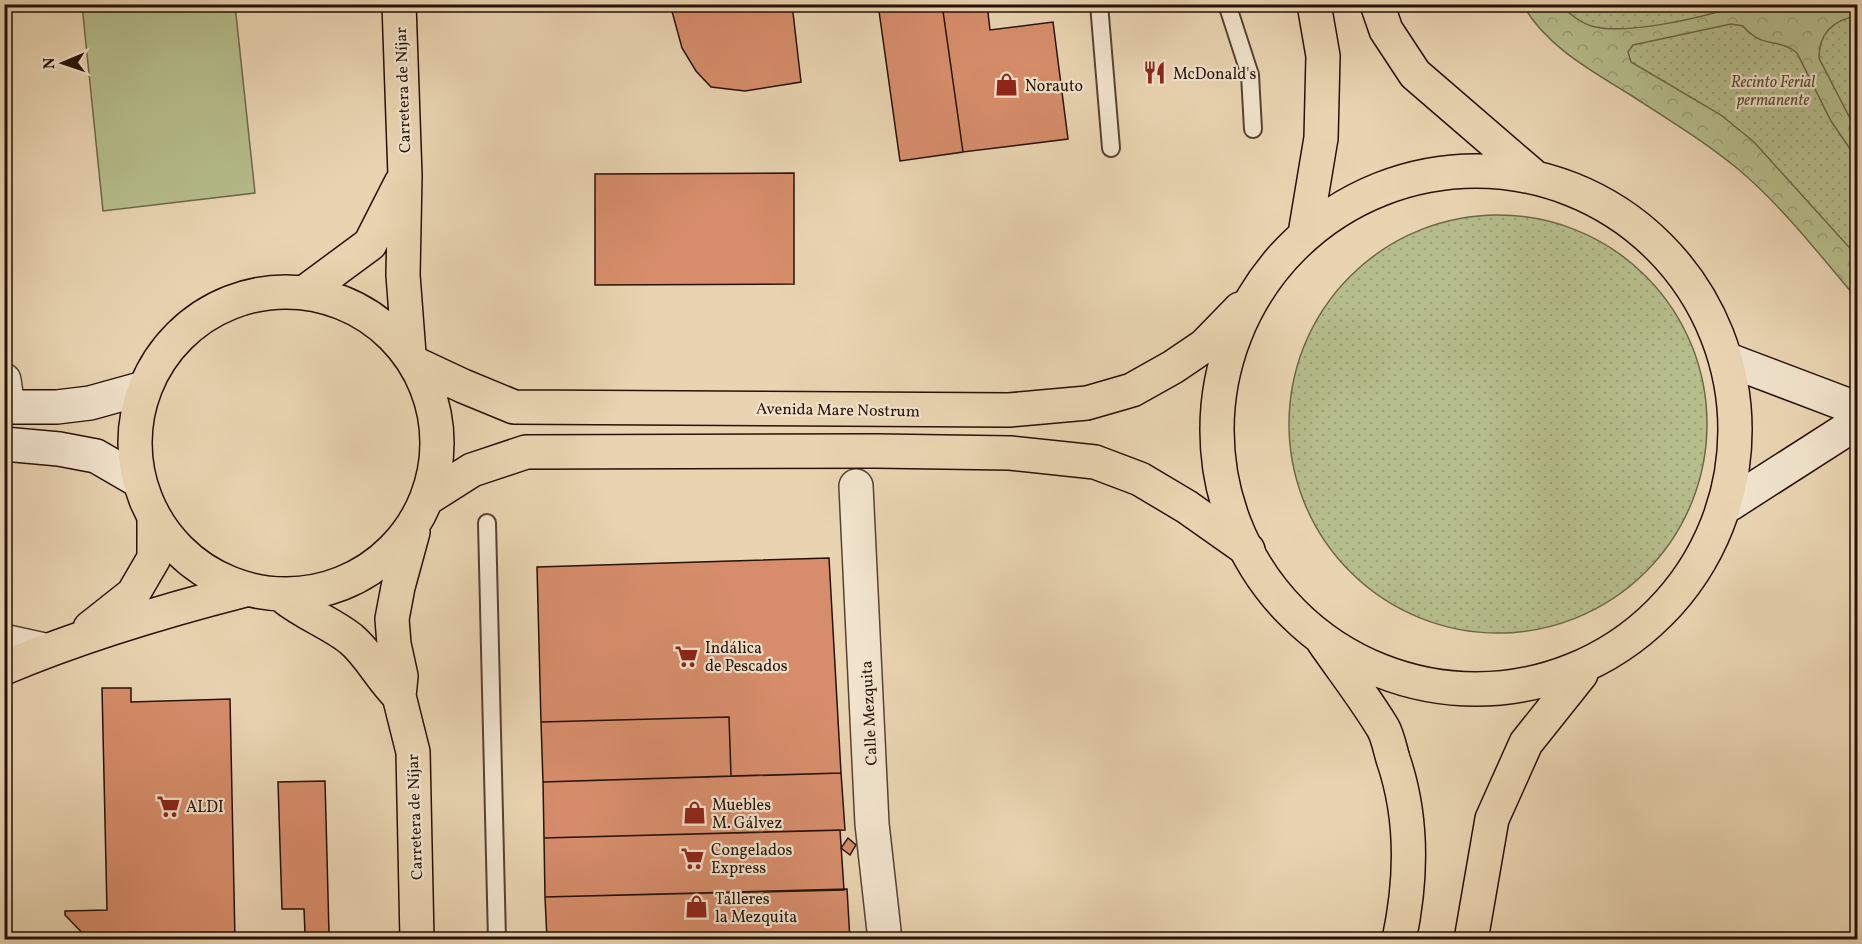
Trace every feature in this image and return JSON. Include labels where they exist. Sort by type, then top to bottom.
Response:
[{"type":"main road","name":"Carretera de Níjar","points":[[399,4],[405,176],[403,275],[412,359],[434,406],[438,453],[393,610],[394,644],[401,676],[399,696],[413,752],[417,939]]},
{"type":"main road","points":[[1306,228],[1321,138],[1323,56],[1314,4]]},
{"type":"main road","points":[[1377,4],[1386,30],[1415,74],[1531,174],[1591,200],[1623,220],[1665,256],[1706,308],[1726,359],[1737,425],[1730,504],[1711,544],[1681,586],[1644,629],[1581,674],[1526,743],[1492,819],[1471,939]]},
{"type":"main road","points":[[1399,939],[1408,887],[1409,850],[1405,801],[1397,771],[1384,730],[1320,637],[1280,597],[1248,550],[1226,492],[1216,430],[1221,368],[1240,309],[1272,263],[1306,228],[1360,198],[1407,183],[1462,173],[1531,174]]},
{"type":"main road","name":"Carretera de Níjar","points":[[305,292],[370,244],[405,176]]},
{"type":"main road","points":[[412,359],[381,324],[372,318],[345,303],[305,292],[255,294],[208,312],[170,344],[144,387],[134,434],[139,481],[154,519],[178,550],[209,574],[245,590],[284,597],[336,587],[370,571],[403,540],[422,510],[472,470],[526,452],[1010,453],[1095,462],[1140,479],[1187,507],[1248,550]]},
{"type":"main road","name":"Avenida Mare Nostrum","points":[[412,359],[463,387],[514,407],[1009,410],[1087,403],[1132,390],[1204,346],[1240,309]]},
{"type":"main road","points":[[60,645],[133,594],[154,558],[154,519]]},
{"type":"main road","points":[[4,668],[60,645],[187,605],[245,590]]},
{"type":"main road","name":"Carretera de Níjar","points":[[284,597],[351,640],[385,683],[399,696]]},
{"type":"main road","points":[[1320,637],[1395,677],[1460,690],[1519,687],[1581,674]]},
{"type":"street","points":[[1726,359],[1857,410]]},
{"type":"street","points":[[6,398],[57,407],[90,403],[144,387]]},
{"type":"street","points":[[1730,504],[1857,422]]},
{"type":"street","points":[[4,444],[59,449],[96,456],[139,481]]},
{"type":"street","name":"Calle Mezquita","points":[[856,486],[872,824],[885,939]]},
{"type":"street","points":[[4,641],[60,645]]},
{"type":"lane","points":[[1099,4],[1111,148]]},
{"type":"lane","points":[[1227,4],[1250,75],[1253,129]]},
{"type":"lane","points":[[487,523],[497,939]]},
{"type":"green space","points":[[82,5],[235,5],[255,193],[103,211]]},
{"type":"green space","name":"Recinto Ferial permanente","points":[[1523,5],[1857,5],[1857,299],[1785,215],[1738,169],[1685,130],[1570,56],[1544,33]]},
{"type":"green space","points":[[1561,5],[1730,5],[1728,9],[1680,21],[1643,27],[1609,29],[1585,24]]},
{"type":"green space","points":[[1858,16],[1857,132],[1819,58],[1822,41],[1829,29],[1834,24]]},
{"type":"green space","points":[[1731,24],[1743,26],[1757,38],[1784,45],[1797,53],[1831,121],[1857,159],[1857,256],[1754,142],[1721,115],[1631,62],[1628,52],[1633,45]]},
{"type":"green space","points":[[1498,215],[1539,219],[1578,231],[1614,250],[1646,276],[1672,308],[1691,344],[1703,383],[1707,424],[1703,465],[1691,504],[1672,540],[1646,572],[1614,598],[1578,617],[1539,629],[1498,633],[1457,629],[1418,617],[1382,598],[1350,572],[1324,540],[1305,504],[1293,465],[1289,424],[1293,383],[1305,344],[1324,308],[1350,276],[1382,250],[1418,231],[1457,219]]},
{"type":"building","points":[[670,4],[792,4],[801,82],[745,91],[711,87],[696,71],[682,48]]},
{"type":"building","points":[[878,4],[942,4],[963,152],[900,161]]},
{"type":"building","name":"Norauto","points":[[942,4],[987,4],[990,30],[1053,22],[1068,139],[963,152]]},
{"type":"building","points":[[794,173],[794,284],[595,285],[595,174]]},
{"type":"building","name":"Indálica de Pescados","points":[[829,558],[841,773],[731,776],[729,717],[541,722],[537,567]]},
{"type":"building","name":"ALDI","points":[[102,688],[131,688],[131,702],[230,699],[235,940],[89,940],[65,915],[65,911],[107,910]]},
{"type":"building","points":[[729,717],[731,776],[543,782],[541,722]]},
{"type":"building","name":"Muebles M. Gálvez","points":[[841,773],[845,830],[544,838],[543,782]]},
{"type":"building","points":[[325,781],[329,933],[305,933],[304,909],[282,909],[278,782]]},
{"type":"building","name":"Congelados Express","points":[[840,830],[844,890],[545,897],[544,838]]},
{"type":"building","points":[[848,838],[856,845],[850,855],[841,848]]},
{"type":"building","name":"Talleres la Mezquita","points":[[847,889],[850,940],[547,940],[545,897]]},
{"type":"place","name":"McDonald's","points":[[1155,73]]},
{"type":"place","name":"Norauto","points":[[1007,85]]},
{"type":"place","name":"Indálica de Pescados","points":[[687,656]]},
{"type":"place","name":"ALDI","points":[[168,806]]},
{"type":"place","name":"Muebles M. Gálvez","points":[[694,813]]},
{"type":"place","name":"Congelados Express","points":[[693,858]]},
{"type":"place","name":"Talleres la Mezquita","points":[[697,907]]}]
